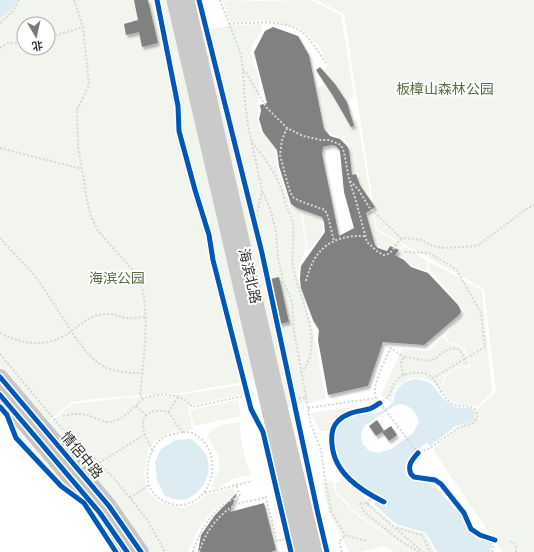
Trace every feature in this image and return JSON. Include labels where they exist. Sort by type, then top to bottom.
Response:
[{"type":"highway","name":"情侶中路","points":[[0,377],[109,506],[141,552]]},
{"type":"highway","name":"情侶中路","points":[[0,395],[100,513],[127,552]]},
{"type":"main road","name":"海滨北路","points":[[174,0],[264,392],[296,549]]},
{"type":"main road","name":"海滨北路","points":[[187,0],[287,400],[307,517],[316,552]]},
{"type":"path","points":[[0,23],[13,11],[19,0]]},
{"type":"path","points":[[74,0],[83,27],[88,85],[77,110],[78,146],[87,200],[91,216],[98,231],[138,276],[142,284],[146,325],[140,395],[143,399]]},
{"type":"path","points":[[220,0],[241,56],[245,103],[252,142],[262,191],[274,225],[278,258],[292,302],[294,331],[310,421],[321,450],[331,511],[345,535],[367,541]]},
{"type":"path","points":[[229,24],[264,22],[300,30],[316,47],[326,63]]},
{"type":"path","points":[[56,35],[83,27]]},
{"type":"path","points":[[0,48],[8,43],[16,44]]},
{"type":"path","points":[[243,70],[247,74],[266,107],[287,128],[303,136],[321,140],[329,140],[340,145],[344,152],[349,179],[367,242],[378,252],[384,255],[393,250],[396,244],[402,239],[414,238],[422,240],[430,245],[444,248],[477,246],[534,205]]},
{"type":"path","points":[[287,128],[282,140],[280,155],[290,192],[294,198],[300,202],[324,210],[328,217],[334,242]]},
{"type":"path","points":[[252,142],[268,162],[277,178],[293,226],[293,269],[306,310],[311,336],[310,359],[307,366],[301,372]]},
{"type":"path","points":[[0,148],[82,169]]},
{"type":"path","points":[[349,179],[358,189],[369,207],[402,239]]},
{"type":"path","points":[[255,223],[262,191]]},
{"type":"path","points":[[251,208],[256,231]]},
{"type":"path","points":[[306,281],[308,272],[318,252],[330,242],[346,238],[365,236]]},
{"type":"path","points":[[0,238],[35,277],[91,357],[104,367],[120,372],[142,373]]},
{"type":"path","points":[[405,252],[429,252],[456,268],[481,313],[485,347],[433,378]]},
{"type":"path","points":[[0,334],[14,339],[39,344],[49,343],[72,331],[83,322],[100,314],[109,314],[128,318],[145,317]]},
{"type":"path","points":[[383,342],[404,357],[417,360],[434,360],[449,349],[454,348],[460,350],[467,364]]},
{"type":"path","points":[[377,405],[389,394],[397,380],[404,375],[423,373],[430,375],[433,378],[442,394],[456,406],[474,408],[477,418],[473,423],[458,428],[430,448],[417,455],[388,414],[377,405],[374,394],[375,384],[391,348]]},
{"type":"path","points":[[0,354],[59,425],[114,478],[146,518],[165,552]]},
{"type":"path","points":[[404,357],[400,364],[404,375]]},
{"type":"path","points":[[246,388],[249,402]]},
{"type":"path","points":[[63,416],[85,414],[108,422],[119,419],[148,396],[174,394],[188,402],[192,407],[264,392]]},
{"type":"path","points":[[287,400],[293,393]]},
{"type":"path","points":[[168,412],[179,396]]},
{"type":"path","points":[[287,400],[306,397]]},
{"type":"path","points":[[308,408],[376,398]]},
{"type":"path","points":[[287,400],[296,407]]},
{"type":"path","points":[[136,406],[147,416]]},
{"type":"path","points":[[152,450],[143,424],[147,416],[154,410],[168,412],[177,427],[182,432]]},
{"type":"path","points":[[182,432],[194,434],[202,440],[210,450],[214,462],[212,476],[204,493],[192,503],[182,505],[162,501],[154,495],[149,486],[147,473],[152,450],[160,440],[170,435],[182,432]]},
{"type":"path","points":[[99,463],[146,434]]},
{"type":"path","points":[[204,493],[252,481]]},
{"type":"path","points":[[193,552],[196,538],[212,517],[224,504],[240,496],[236,485]]},
{"type":"path","points":[[130,498],[149,486]]},
{"type":"path","points":[[367,504],[369,494],[378,499]]},
{"type":"path","points":[[199,552],[204,538],[220,517],[228,510],[238,504],[266,498],[276,541],[288,538]]},
{"type":"path","points":[[418,551],[395,528],[367,504],[360,503],[364,512],[402,542],[418,551],[423,552]]},
{"type":"path","points":[[307,517],[331,511]]},
{"type":"path","points":[[395,528],[422,535],[430,552]]},
{"type":"path","points":[[286,531],[288,538],[296,549]]},
{"type":"path","points":[[342,552],[339,542],[345,535]]},
{"type":"path","points":[[492,552],[493,539]]},
{"type":"path","points":[[510,541],[516,545],[516,552]]},
{"type":"green space","name":"海滨公园","points":[[0,0],[174,0],[261,379],[180,393],[102,398],[72,402],[42,426],[0,376]]},
{"type":"green space","points":[[311,0],[341,15],[354,97],[348,101],[324,70],[328,65],[319,46],[300,28],[263,20],[230,23],[223,1]]},
{"type":"green space","name":"板樟山森林公园","points":[[316,0],[534,0],[534,552],[502,552],[433,450],[496,392],[484,289],[377,229],[344,14]]},
{"type":"green space","points":[[262,24],[261,31],[253,45],[251,52],[260,84],[257,112],[258,124],[263,136],[275,152],[278,170],[290,204],[300,212],[306,244],[298,269],[298,278],[313,329],[326,399],[283,408],[196,31],[227,26]]},
{"type":"green space","points":[[323,85],[332,96],[346,120],[353,119],[358,122],[370,195],[362,186],[358,173],[354,173],[348,144],[327,130],[318,89]]},
{"type":"green space","points":[[373,209],[376,230],[403,245],[399,250],[390,245],[387,249],[384,249],[376,245],[368,213]]},
{"type":"green space","points":[[302,211],[322,220],[323,226],[322,234],[308,251]]},
{"type":"green space","points":[[404,246],[428,262],[426,270],[415,267],[402,257],[395,259]]},
{"type":"green space","points":[[430,262],[482,290],[492,392],[478,406],[457,403],[449,399],[441,390],[445,378],[455,368],[470,367],[467,353],[463,347],[449,342],[445,336],[465,311],[428,268]]},
{"type":"green space","points":[[443,336],[448,343],[463,350],[469,366],[455,367],[444,377],[440,392],[432,382],[424,378],[415,378],[402,382],[397,387],[391,402],[381,395],[402,349],[429,351]]},
{"type":"green space","points":[[241,385],[243,394],[188,406],[193,430],[173,431],[155,440],[148,449],[144,475],[147,488],[152,496],[160,503],[182,508],[194,504],[206,495],[233,488],[236,495],[219,506],[206,519],[196,534],[188,552],[143,552],[45,426],[72,404],[123,398],[179,395]]},
{"type":"green space","points":[[238,400],[241,416],[194,426],[190,410]]},
{"type":"green space","points":[[353,407],[338,416],[330,425],[328,431],[320,431],[311,413]]},
{"type":"green space","points":[[240,422],[243,449],[251,475],[233,479],[214,489],[211,486],[218,472],[219,461],[218,455],[207,437],[217,428],[226,424]]},
{"type":"green space","points":[[343,479],[395,525],[425,534],[435,552],[411,552],[350,508],[349,503],[337,493],[335,484]]},
{"type":"green space","points":[[332,481],[336,494],[347,504],[349,509],[410,552],[394,552],[385,546],[360,552],[349,552],[329,513],[322,482]]},
{"type":"shaded area","points":[[0,0],[17,0],[12,9],[0,18]]},
{"type":"shaded area","points":[[416,379],[428,382],[452,405],[473,409],[474,418],[472,421],[456,426],[430,446],[427,443],[414,452],[406,464],[406,475],[412,480],[430,484],[437,488],[461,516],[469,533],[479,539],[493,543],[490,552],[437,552],[426,533],[396,524],[374,505],[375,502],[387,507],[385,499],[359,483],[345,469],[336,452],[335,436],[340,424],[354,416],[380,412],[393,402],[395,394],[401,385]],"holes":[[[402,404],[409,407],[417,416],[419,422],[413,433],[391,449],[378,453],[368,450],[362,443],[361,433],[365,425],[394,406]]]},
{"type":"shaded area","points":[[191,439],[203,450],[206,455],[209,469],[204,484],[200,490],[188,498],[178,500],[165,496],[157,481],[155,462],[161,449],[176,440]]},
{"type":"building","points":[[134,0],[148,0],[158,43],[142,47],[139,32],[126,35],[124,24],[138,20]]},
{"type":"building","points":[[273,27],[298,36],[309,55],[324,129],[330,136],[340,139],[347,146],[349,150],[352,175],[356,174],[360,185],[375,207],[366,213],[375,245],[378,248],[387,251],[390,246],[399,250],[395,255],[404,260],[411,267],[428,273],[458,305],[461,311],[459,315],[424,345],[383,342],[368,386],[328,395],[318,340],[319,330],[313,320],[301,288],[300,279],[301,266],[325,232],[324,222],[322,217],[297,208],[291,204],[279,166],[277,150],[263,132],[259,119],[261,111],[260,105],[267,103],[254,52],[265,31]],"holes":[[[331,145],[336,146],[340,151],[344,192],[354,228],[339,236],[322,154],[323,147]]]},
{"type":"building","points":[[320,67],[335,84],[347,102],[354,126],[351,127],[316,70]]},
{"type":"building","points":[[279,277],[289,322],[280,324],[270,279]]},
{"type":"building","points":[[377,420],[384,431],[376,436],[369,426]]},
{"type":"building","points":[[391,426],[397,435],[389,441],[382,432]]},
{"type":"building","points":[[237,493],[230,512],[264,503],[276,550],[271,552],[198,552],[201,535],[215,515]]},
{"type":"cycle path","points":[[157,0],[178,106],[179,131],[209,235],[213,260],[251,409],[263,432],[291,552]]},
{"type":"cycle path","points":[[199,0],[262,253],[327,552]]},
{"type":"cycle path","points":[[0,377],[109,506],[141,552]]},
{"type":"cycle path","points":[[0,395],[100,513],[127,552]]},
{"type":"cycle path","points":[[380,403],[370,409],[352,413],[341,418],[333,429],[332,441],[334,454],[343,472],[366,492],[384,502]]},
{"type":"cycle path","points":[[0,407],[7,415],[16,438],[61,486],[84,503],[116,552]]},
{"type":"cycle path","points":[[418,453],[410,465],[411,474],[414,477],[435,480],[441,484],[464,513],[471,529],[480,535],[495,540]]}]
